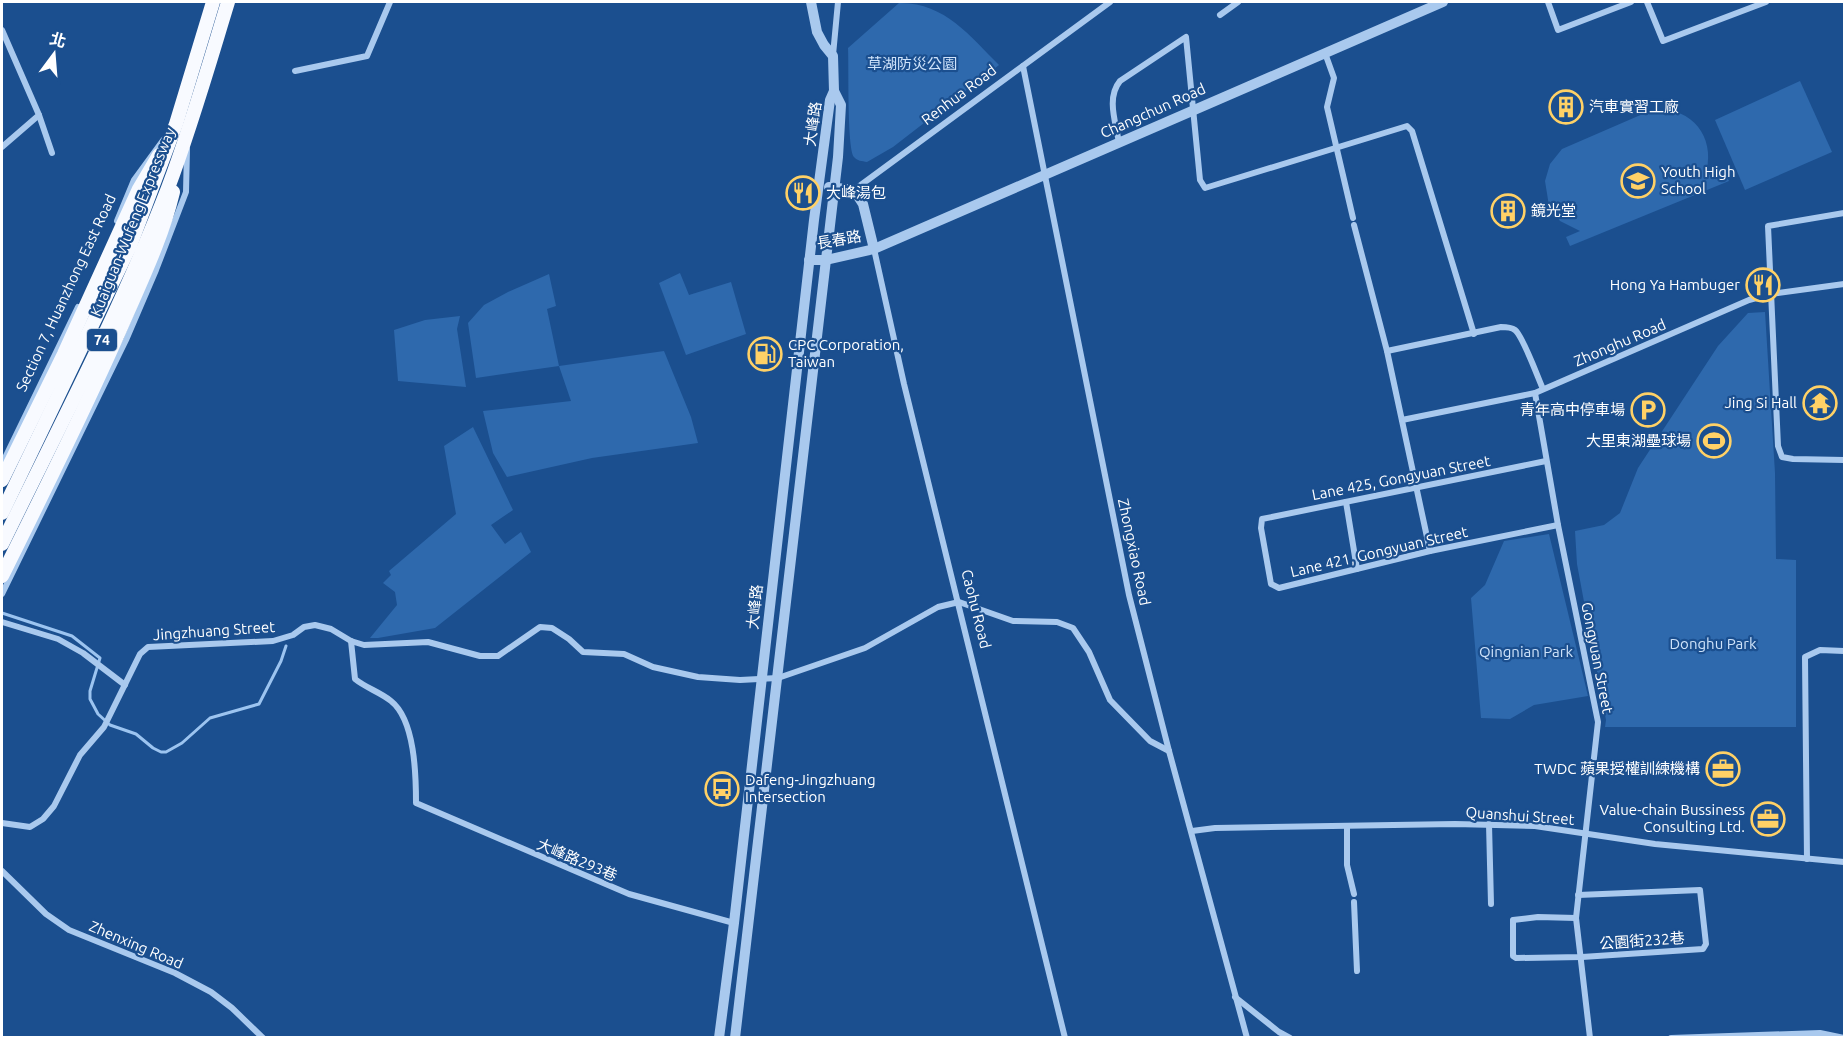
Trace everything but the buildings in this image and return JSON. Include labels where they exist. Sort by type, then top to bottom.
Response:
[{"type":"highway","name":"Kuaiguan-Wufeng Expressway","points":[[2,544],[108,327],[167,189],[211,2]]},
{"type":"highway","name":"Kuaiguan-Wufeng Expressway","points":[[2,513],[130,246],[182,127],[229,2]]},
{"type":"highway","points":[[2,480],[64,354],[139,189],[182,127]]},
{"type":"highway","points":[[2,576],[103,368],[148,267],[168,215],[182,127]]},
{"type":"street","name":"Section 7, Huanzhong East Road","points":[[2,464],[77,309],[134,180],[173,123],[211,2]]},
{"type":"street","points":[[2,552],[145,257],[187,148],[229,2]]},
{"type":"street","points":[[295,72],[368,56],[390,2]]},
{"type":"street","points":[[811,2],[818,32],[833,57]]},
{"type":"street","points":[[834,91],[833,57],[838,2]]},
{"type":"street","name":"Renhua Road","points":[[854,190],[1110,2]]},
{"type":"street","points":[[1220,15],[1238,2]]},
{"type":"street","name":"Changchun Road","points":[[874,249],[1443,2]]},
{"type":"street","points":[[1548,2],[1558,30],[1631,2]]},
{"type":"street","points":[[1647,2],[1663,41],[1766,2]]},
{"type":"street","points":[[2,30],[39,115],[52,153]]},
{"type":"street","points":[[1119,143],[1112,99],[1114,88],[1120,81],[1186,37],[1200,180],[1205,188],[1407,126],[1412,131],[1474,334]]},
{"type":"street","points":[[1325,52],[1334,78],[1327,107],[1387,351],[1430,551]]},
{"type":"street","name":"Zhongxiao Road","points":[[1023,66],[1130,595],[1169,751],[1247,1038]]},
{"type":"street","name":"大峰路","points":[[719,1038],[809,260],[830,99],[834,91]]},
{"type":"street","name":"大峰路","points":[[735,1038],[835,188],[840,105],[834,91]]},
{"type":"street","points":[[2,147],[39,115]]},
{"type":"street","name":"Section 7, Huanzhong East Road","points":[[2,502],[125,243],[164,138]]},
{"type":"street","points":[[2,594],[126,340],[186,192],[187,148]]},
{"type":"street","points":[[819,186],[854,190]]},
{"type":"street","name":"Caohu Road","points":[[854,190],[863,204],[904,384],[1065,1038]]},
{"type":"street","points":[[1845,213],[1768,225],[1778,446],[1782,457],[1845,460]]},
{"type":"street","name":"長春路","points":[[809,260],[826,260],[874,249]]},
{"type":"street","name":"Zhonghu Road","points":[[1402,420],[1535,393],[1749,300],[1771,294],[1845,284]]},
{"type":"street","points":[[77,309],[126,340]]},
{"type":"street","points":[[1387,351],[1501,327],[1513,329],[1517,332],[1543,389]]},
{"type":"street","name":"Gongyuan Street","points":[[1535,393],[1558,525],[1598,722],[1576,918],[1590,1038]]},
{"type":"street","name":"Lane 425, Gongyuan Street","points":[[1262,519],[1546,461]]},
{"type":"street","points":[[1346,502],[1357,569]]},
{"type":"street","name":"Lane 421, Gongyuan Street","points":[[1262,519],[1261,528],[1271,584],[1279,588],[1430,551],[1558,525]]},
{"type":"street","points":[[959,602],[1013,621],[1057,622],[1073,628],[1089,652],[1110,700],[1150,741],[1169,751]]},
{"type":"street","name":"Jingzhuang Street","points":[[2,822],[30,827],[48,814],[80,755],[104,727],[140,654],[148,647],[273,641],[293,635],[304,627],[315,626],[331,629],[351,641],[364,645],[428,642],[480,656],[498,656],[540,627],[547,627],[569,639],[583,652],[624,654],[653,667],[698,677],[740,680],[778,678],[865,648],[938,607],[959,602]]},
{"type":"street","points":[[2,622],[58,639],[83,653],[125,685]]},
{"type":"street","name":"大峰路293巷","points":[[351,641],[355,678],[362,685],[393,702],[402,716],[414,748],[416,803],[629,894],[734,923]]},
{"type":"street","points":[[1807,859],[1805,657],[1820,650],[1845,651]]},
{"type":"street","points":[[1489,824],[1491,904]]},
{"type":"street","name":"Quanshui Street","points":[[1192,831],[1215,828],[1347,826],[1489,824],[1535,826],[1655,844],[1845,862]]},
{"type":"street","points":[[1347,826],[1347,865],[1354,894]]},
{"type":"street","name":"Zhenxing Road","points":[[2,871],[46,914],[69,930],[175,973],[211,992],[232,1008],[263,1038]]},
{"type":"street","name":"公園街232巷","points":[[1578,895],[1700,890],[1706,944],[1703,949],[1582,957]]},
{"type":"street","points":[[1354,902],[1357,971]]},
{"type":"street","points":[[1576,918],[1538,917],[1514,920],[1513,956],[1516,958],[1582,957]]},
{"type":"street","points":[[1235,997],[1290,1038]]},
{"type":"street","points":[[1671,1038],[1820,1033],[1844,1038]]},
{"type":"green space","name":"草湖防災公園","points":[[899,3],[930,8],[943,15],[966,32],[999,65],[893,147],[867,162],[860,161],[854,157],[850,139],[848,48]]},
{"type":"green space","points":[[1800,81],[1832,152],[1745,190],[1715,120]]},
{"type":"green space","points":[[1652,110],[1675,111],[1685,116],[1701,131],[1708,152],[1705,176],[1724,170],[1729,181],[1570,246],[1566,237],[1580,231],[1560,221],[1549,206],[1545,181],[1550,164],[1562,149]]},
{"type":"green space","points":[[680,273],[689,295],[731,282],[746,334],[686,355],[659,283]]},
{"type":"green space","points":[[549,274],[556,306],[547,309],[559,366],[476,378],[468,323],[484,305]]},
{"type":"green space","name":"Donghu Park","points":[[1765,312],[1775,473],[1776,559],[1796,560],[1796,727],[1605,727],[1606,720],[1577,564],[1575,531],[1604,525],[1620,513],[1638,468],[1718,346],[1748,313]]},
{"type":"green space","points":[[460,316],[457,329],[466,387],[398,381],[394,330],[425,320]]},
{"type":"green space","points":[[664,351],[691,417],[698,443],[592,458],[507,477],[493,453],[483,411],[571,401],[559,366]]},
{"type":"green space","points":[[473,427],[513,510],[491,525],[505,544],[521,532],[531,552],[435,628],[370,638],[397,605],[395,592],[383,583],[391,575],[389,571],[456,514],[444,446]]},
{"type":"green space","name":"Qingnian Park","points":[[1549,534],[1588,696],[1534,705],[1510,719],[1481,718],[1471,598],[1485,585],[1504,541]]},
{"type":"waterway","points":[[2,613],[72,636],[100,658],[90,691],[90,699],[98,714],[110,725],[136,734],[161,752],[166,752],[182,743],[210,718],[259,704],[286,646]]},
{"type":"place","name":"汽車實習工廠","points":[[1566,107]]},
{"type":"place","name":"Youth High School","points":[[1638,181]]},
{"type":"place","name":"大峰湯包","points":[[803,193]]},
{"type":"place","name":"鏡光堂","points":[[1508,211]]},
{"type":"place","name":"Hong Ya Hambuger","points":[[1763,285]]},
{"type":"place","name":"CPC Corporation, Taiwan","points":[[765,354]]},
{"type":"place","name":"Jing Si Hall","points":[[1820,403]]},
{"type":"place","name":"青年高中停車場","points":[[1648,410]]},
{"type":"place","name":"大里東湖壘球場","points":[[1714,441]]},
{"type":"place","name":"TWDC 蘋果授權訓練機構","points":[[1723,769]]},
{"type":"place","name":"Dafeng-Jingzhuang Intersection","points":[[722,789]]},
{"type":"place","name":"Value-chain Bussiness Consulting Ltd.","points":[[1768,819]]}]
